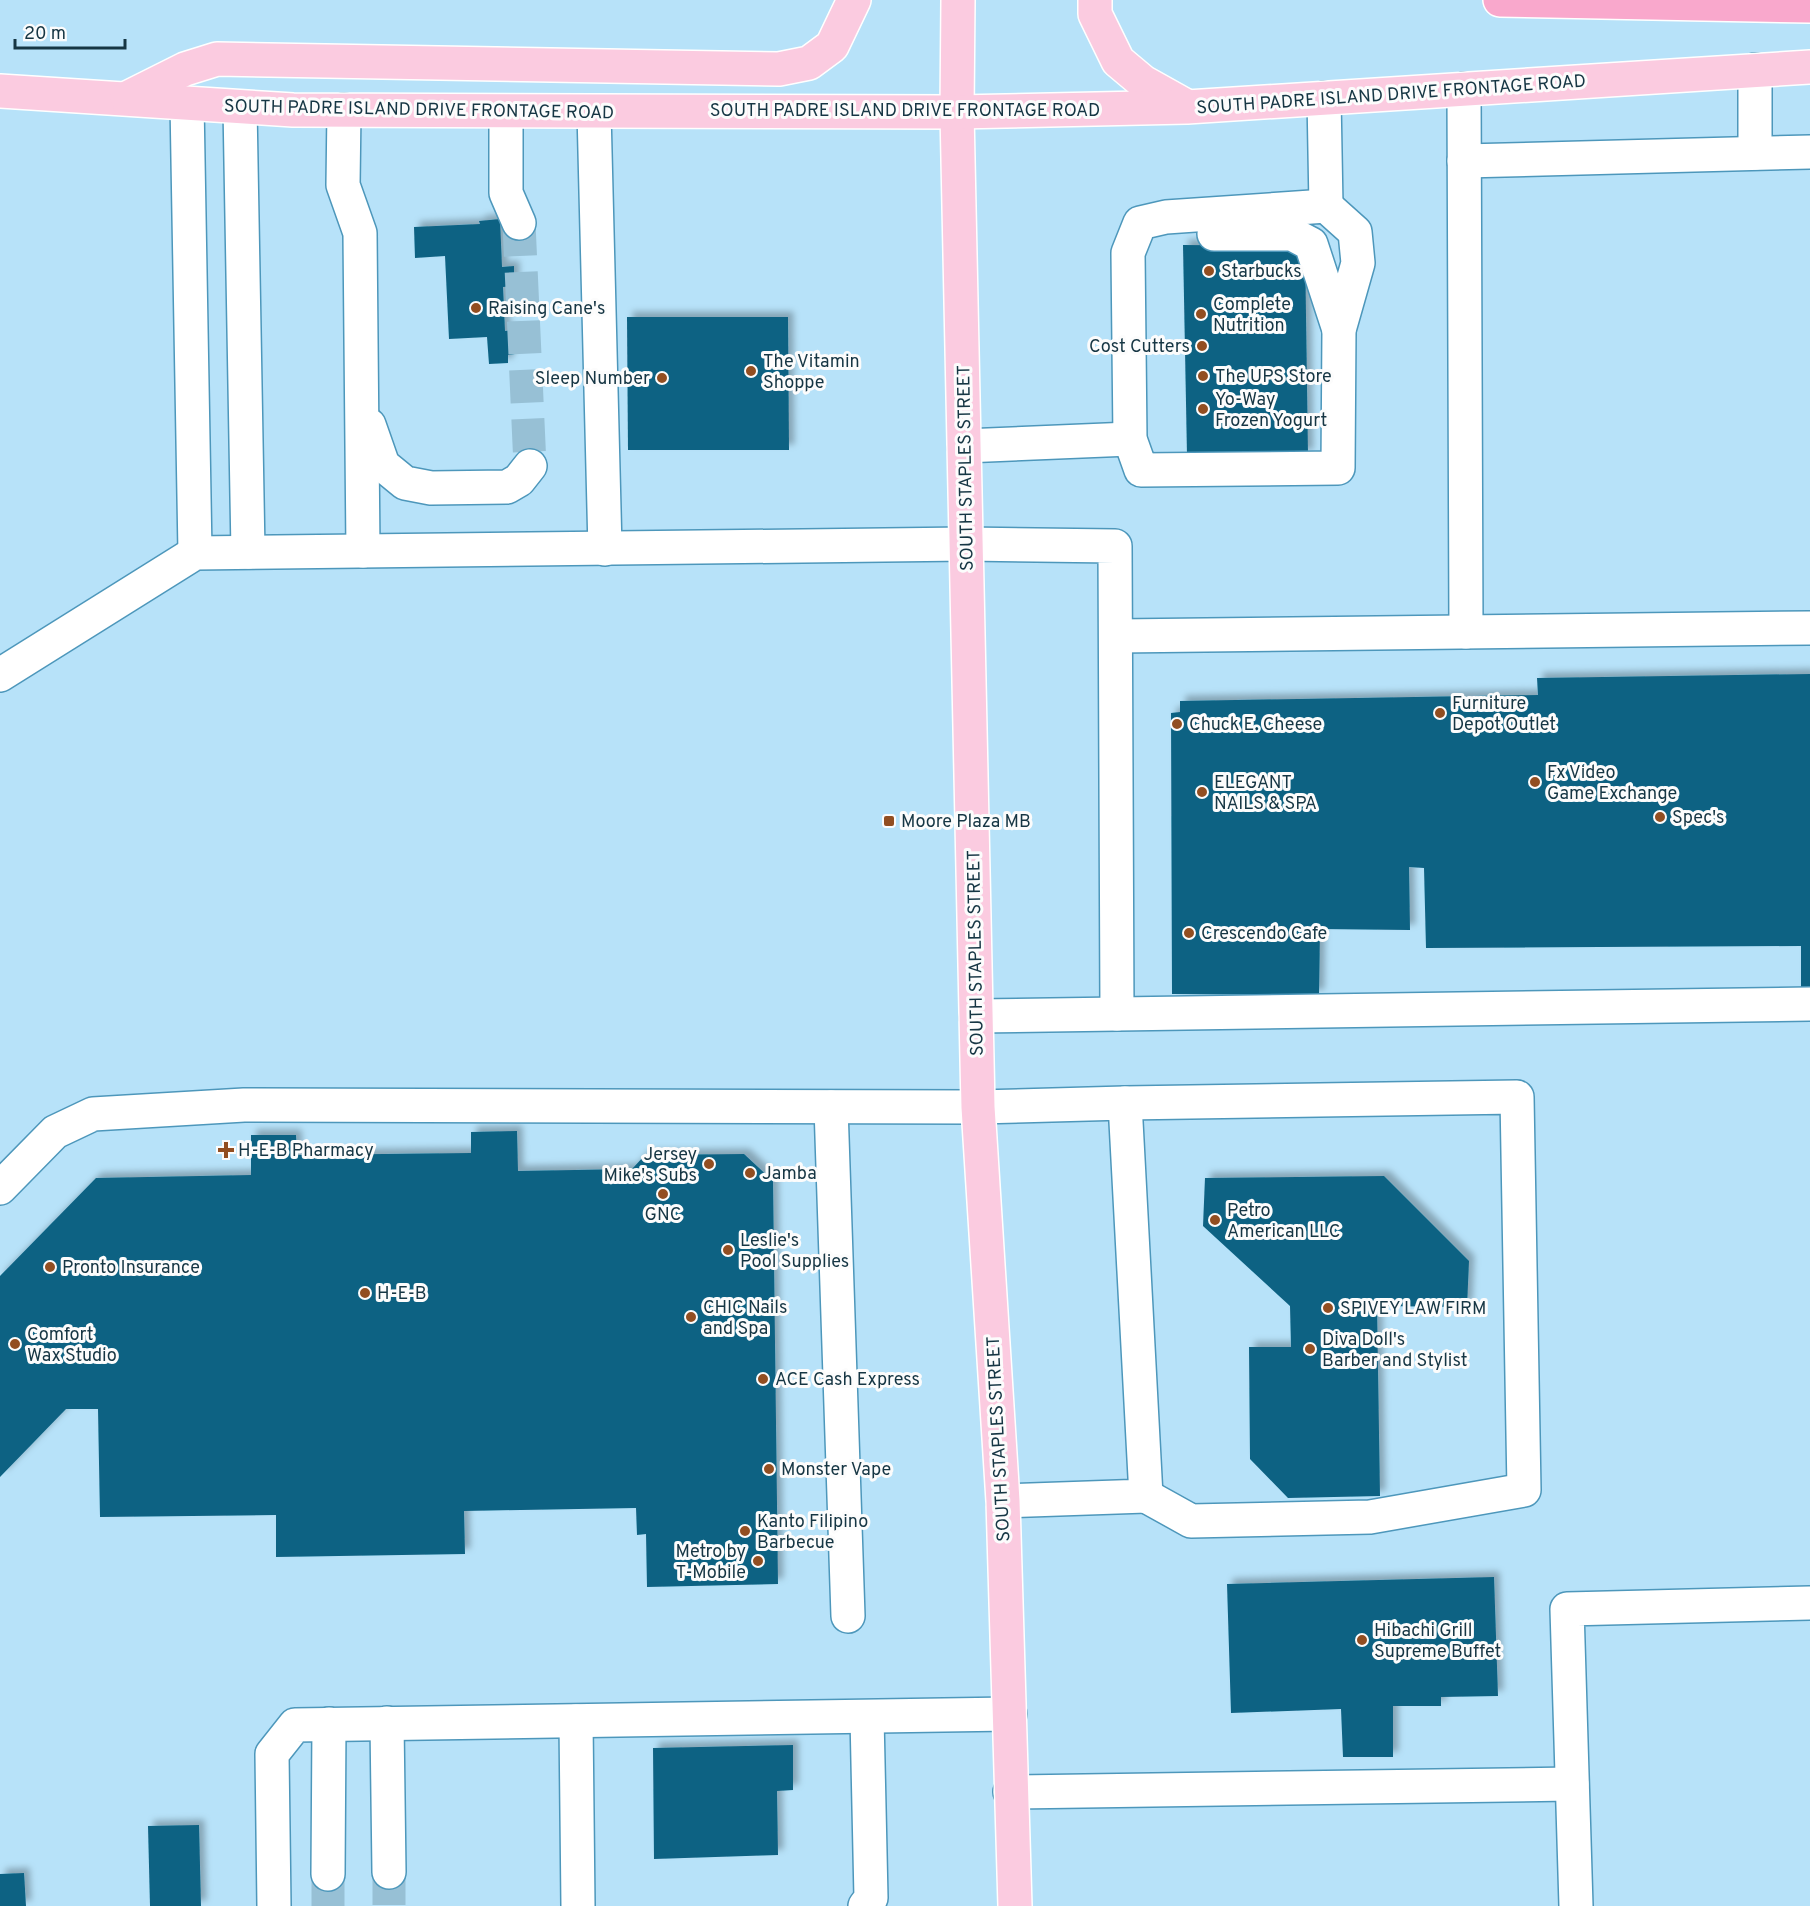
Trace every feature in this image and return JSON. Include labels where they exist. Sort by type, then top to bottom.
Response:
[{"type":"highway","points":[[1500,0],[1810,6]]},
{"type":"main road","points":[[126,99],[184,69],[218,59],[779,69],[809,63],[832,46],[854,0]]},
{"type":"main road","name":"SOUTH STAPLES STREET","points":[[958,0],[957,112],[978,1107],[1003,1502],[1015,1906]]},
{"type":"main road","points":[[1095,0],[1095,14],[1118,61],[1143,82],[1187,107]]},
{"type":"main road","name":"SOUTH PADRE ISLAND DRIVE FRONTAGE ROAD","points":[[0,91],[240,107],[344,110],[957,112],[1187,107],[1810,67]]},
{"type":"lane","points":[[1755,70],[1755,153]]},
{"type":"lane","points":[[1464,89],[1466,632]]},
{"type":"lane","points":[[1324,98],[1326,206]]},
{"type":"lane","points":[[187,103],[195,553]]},
{"type":"lane","points":[[240,107],[248,552]]},
{"type":"lane","points":[[344,110],[343,185],[360,233],[363,551]]},
{"type":"lane","points":[[506,111],[504,170],[506,193],[519,223]]},
{"type":"lane","points":[[594,112],[605,549]]},
{"type":"lane","points":[[1464,161],[1810,152]]},
{"type":"lane","points":[[1326,206],[1355,232],[1358,263],[1339,330],[1338,468],[1141,470],[1130,439],[1128,254],[1140,223],[1166,217],[1326,206]]},
{"type":"lane","points":[[1166,217],[1199,234],[1292,234],[1311,244],[1339,330]]},
{"type":"lane","points":[[361,400],[382,465],[405,483],[431,488],[507,487],[519,480],[530,466]]},
{"type":"lane","points":[[964,446],[1130,439]]},
{"type":"lane","points":[[0,675],[195,553],[966,544],[1115,546],[1117,1014]]},
{"type":"lane","points":[[1117,636],[1810,628]]},
{"type":"lane","points":[[976,1016],[1810,1004]]},
{"type":"lane","points":[[0,1188],[55,1132],[93,1114],[244,1105],[978,1107],[1517,1097],[1524,1490],[1370,1517],[1191,1521],[1146,1496],[1003,1502]]},
{"type":"lane","points":[[1125,1103],[1146,1496]]},
{"type":"lane","points":[[831,1107],[848,1616]]},
{"type":"lane","points":[[1576,1906],[1567,1609],[1810,1603]]},
{"type":"lane","points":[[274,1906],[272,1754],[295,1725],[1010,1714]]},
{"type":"lane","points":[[865,1906],[871,1898],[867,1717]]},
{"type":"lane","points":[[576,1720],[578,1906]]},
{"type":"lane","points":[[387,1723],[389,1872]]},
{"type":"lane","points":[[328,1874],[329,1724]]},
{"type":"lane","points":[[1010,1792],[1572,1784]]},
{"type":"building","name":"Raising Cane's","points":[[500,219],[502,267],[514,266],[514,286],[503,287],[505,331],[514,330],[515,354],[508,355],[508,363],[489,364],[487,337],[449,339],[445,256],[415,258],[414,227],[480,224],[479,221]]},
{"type":"building","points":[[1183,245],[1305,246],[1308,455],[1187,455]]},
{"type":"building","points":[[627,317],[788,317],[789,450],[628,450]]},
{"type":"building","points":[[1810,674],[1810,987],[1801,987],[1801,946],[1426,948],[1424,868],[1409,867],[1410,930],[1320,929],[1319,995],[1172,994],[1171,713],[1180,712],[1180,701],[1538,695],[1537,678]]},
{"type":"building","name":"H-E-B","points":[[517,1131],[518,1171],[632,1169],[645,1155],[744,1154],[773,1181],[778,1584],[647,1587],[646,1534],[637,1535],[636,1508],[464,1511],[465,1554],[276,1557],[276,1515],[100,1517],[98,1409],[66,1409],[0,1477],[0,1276],[96,1178],[251,1175],[251,1135],[296,1135],[297,1155],[471,1153],[471,1132]]},
{"type":"building","points":[[1384,1176],[1469,1261],[1467,1307],[1377,1306],[1380,1496],[1288,1498],[1250,1459],[1249,1347],[1291,1347],[1290,1306],[1203,1226],[1205,1178]]},
{"type":"building","name":"Hibachi Grill Supreme Buffet","points":[[1494,1577],[1498,1696],[1441,1697],[1441,1706],[1393,1706],[1393,1757],[1343,1757],[1341,1709],[1231,1713],[1227,1584]]},
{"type":"building","points":[[793,1745],[793,1790],[777,1791],[778,1855],[654,1859],[653,1748]]},
{"type":"building","points":[[199,1825],[201,1906],[150,1906],[148,1826]]},
{"type":"building","points":[[24,1873],[26,1906],[0,1906],[0,1874]]},
{"type":"tunnel","points":[[519,223],[530,466]]},
{"type":"tunnel","points":[[389,1872],[389,1906]]},
{"type":"tunnel","points":[[328,1874],[328,1906]]},
{"type":"place","name":"Starbucks","points":[[1209,271]]},
{"type":"place","name":"Raising Cane's","points":[[476,308]]},
{"type":"place","name":"Complete Nutrition","points":[[1201,314]]},
{"type":"place","name":"Cost Cutters","points":[[1202,346]]},
{"type":"place","name":"The Vitamin Shoppe","points":[[751,371]]},
{"type":"place","name":"The UPS Store","points":[[1203,376]]},
{"type":"place","name":"Sleep Number","points":[[662,378]]},
{"type":"place","name":"Yo-Way Frozen Yogurt","points":[[1203,409]]},
{"type":"place","name":"Furniture Depot Outlet","points":[[1440,713]]},
{"type":"place","name":"Chuck E. Cheese","points":[[1177,724]]},
{"type":"place","name":"Fx Video Game Exchange","points":[[1535,782]]},
{"type":"place","name":"ELEGANT NAILS & SPA","points":[[1202,792]]},
{"type":"place","name":"Spec's","points":[[1660,817]]},
{"type":"place","name":"Moore Plaza MB","points":[[889,821]]},
{"type":"place","name":"Crescendo Cafe","points":[[1189,933]]},
{"type":"place","name":"H-E-B Pharmacy","points":[[226,1150]]},
{"type":"place","name":"Jersey Mike's Subs","points":[[709,1164]]},
{"type":"place","name":"Jamba","points":[[750,1173]]},
{"type":"place","name":"GNC","points":[[663,1194]]},
{"type":"place","name":"Petro American LLC","points":[[1215,1220]]},
{"type":"place","name":"Leslie's Pool Supplies","points":[[728,1250]]},
{"type":"place","name":"Pronto Insurance","points":[[50,1267]]},
{"type":"place","name":"H-E-B","points":[[365,1293]]},
{"type":"place","name":"SPIVEY LAW FIRM","points":[[1328,1308]]},
{"type":"place","name":"CHIC Nails and Spa","points":[[691,1317]]},
{"type":"place","name":"Comfort Wax Studio","points":[[15,1344]]},
{"type":"place","name":"Diva Doll's Barber and Stylist","points":[[1310,1349]]},
{"type":"place","name":"ACE Cash Express","points":[[763,1379]]},
{"type":"place","name":"Monster Vape","points":[[769,1469]]},
{"type":"place","name":"Kanto Filipino Barbecue","points":[[745,1531]]},
{"type":"place","name":"Metro by T-Mobile","points":[[758,1561]]},
{"type":"place","name":"Hibachi Grill Supreme Buffet","points":[[1362,1640]]}]
